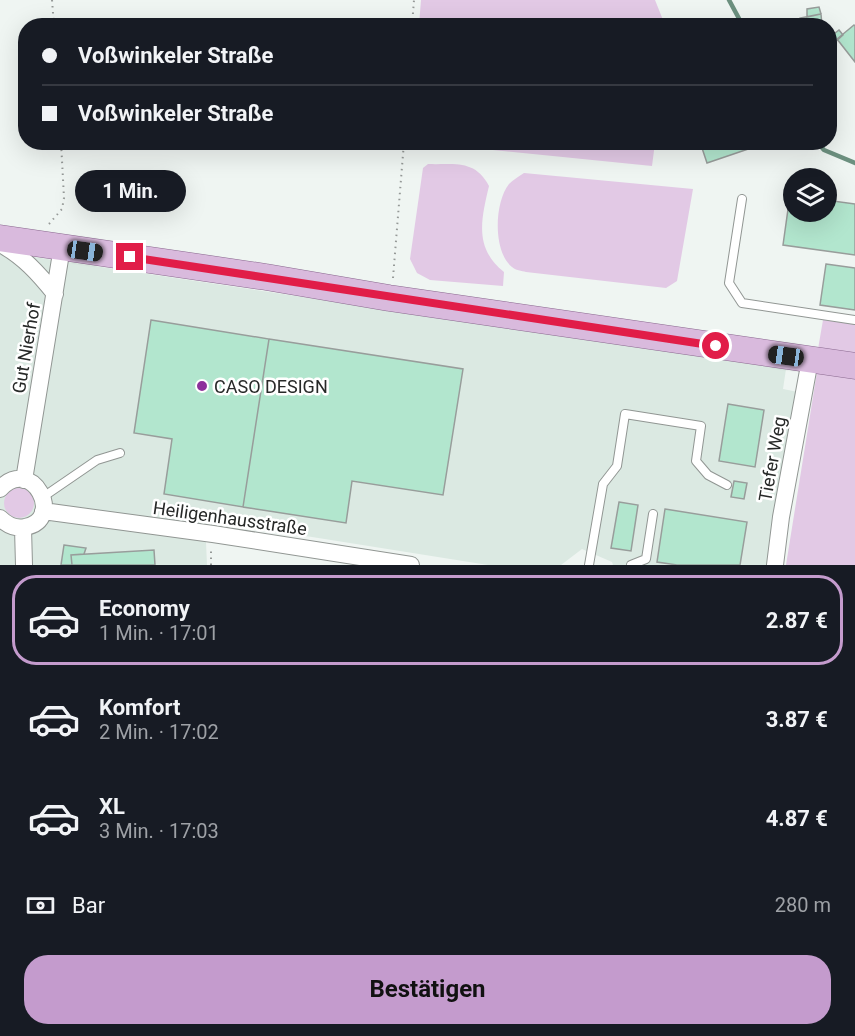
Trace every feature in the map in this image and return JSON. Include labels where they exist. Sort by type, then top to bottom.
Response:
[{"type":"main road","points":[[0,238],[855,366]]},
{"type":"street","name":"Gut Nierhof","points":[[0,243],[27,262],[55,294]]},
{"type":"street","name":"Gut Nierhof","points":[[24,480],[55,294],[50,245]]},
{"type":"street","name":"Tiefer Weg","points":[[775,565],[781,517],[810,360]]},
{"type":"street","points":[[0,489],[10,481],[24,480],[36,486],[43,504],[35,522],[22,528],[9,525],[0,518]]},
{"type":"street","name":"Heiligenhausstraße","points":[[43,504],[411,565]]},
{"type":"street","points":[[22,528],[24,565]]},
{"type":"lane","points":[[742,199],[729,283],[742,303],[855,320]]},
{"type":"lane","points":[[589,565],[603,484],[617,466],[625,414],[701,426],[696,461],[708,476],[727,485]]},
{"type":"lane","points":[[43,504],[98,460],[120,453]]},
{"type":"lane","points":[[631,565],[646,559],[653,514]]},
{"type":"path","points":[[52,0],[53,18]]},
{"type":"path","points":[[413,18],[414,0]]},
{"type":"path","points":[[50,245],[43,230],[62,209],[64,198],[61,150]]},
{"type":"path","points":[[389,298],[393,278],[403,150]]},
{"type":"shaded area","points":[[421,0],[655,0],[662,18],[420,18]]},
{"type":"shaded area","points":[[493,150],[654,150],[652,166]]},
{"type":"shaded area","points":[[428,164],[455,164],[470,167],[483,177],[489,186],[482,233],[488,253],[494,263],[504,272],[503,286],[430,280],[417,273],[410,259],[423,168]]},
{"type":"shaded area","points":[[524,173],[693,189],[677,281],[666,288],[526,272],[513,268],[501,250],[498,215],[504,192],[509,184]]},
{"type":"shaded area","points":[[0,252],[786,369],[783,389],[798,392],[771,565],[613,565],[612,562],[582,549],[561,565],[488,565],[205,520],[207,565],[0,565]]},
{"type":"shaded area","points":[[823,320],[855,324],[855,355],[818,349]]},
{"type":"shaded area","points":[[817,372],[855,378],[855,565],[786,565]]},
{"type":"shaded area","points":[[19,488],[30,492],[34,503],[30,514],[19,518],[8,514],[4,503],[8,492]]},
{"type":"building","points":[[819,7],[821,14],[807,17],[807,9]]},
{"type":"building","points":[[821,14],[821,18],[800,18]]},
{"type":"building","points":[[855,26],[855,62],[837,39]]},
{"type":"building","points":[[839,30],[843,35],[837,40]]},
{"type":"building","points":[[703,150],[745,150],[707,163]]},
{"type":"building","points":[[837,202],[855,204],[855,255],[783,245],[786,222],[837,222]]},
{"type":"building","points":[[826,264],[855,268],[855,310],[820,305]]},
{"type":"building","name":"CASO DESIGN","points":[[151,320],[269,339],[243,507],[164,494],[172,439],[134,433]]},
{"type":"building","points":[[269,339],[463,369],[443,495],[352,481],[346,523],[243,507]]},
{"type":"building","points":[[728,404],[764,410],[755,467],[719,461]]},
{"type":"building","points":[[734,481],[747,483],[744,499],[731,497]]},
{"type":"building","points":[[619,502],[638,505],[631,551],[611,548]]},
{"type":"building","points":[[665,509],[747,522],[740,565],[677,565],[657,562]]},
{"type":"building","points":[[64,545],[86,548],[84,554],[71,555],[72,565],[61,565]]},
{"type":"building","points":[[154,550],[155,565],[72,565],[71,555]]},
{"type":"waterway","points":[[729,0],[739,18]]},
{"type":"waterway","points":[[824,150],[855,163]]},
{"type":"place","name":"CASO DESIGN","points":[[202,386]]},
{"type":"route","points":[[130,257],[716,346]]}]
